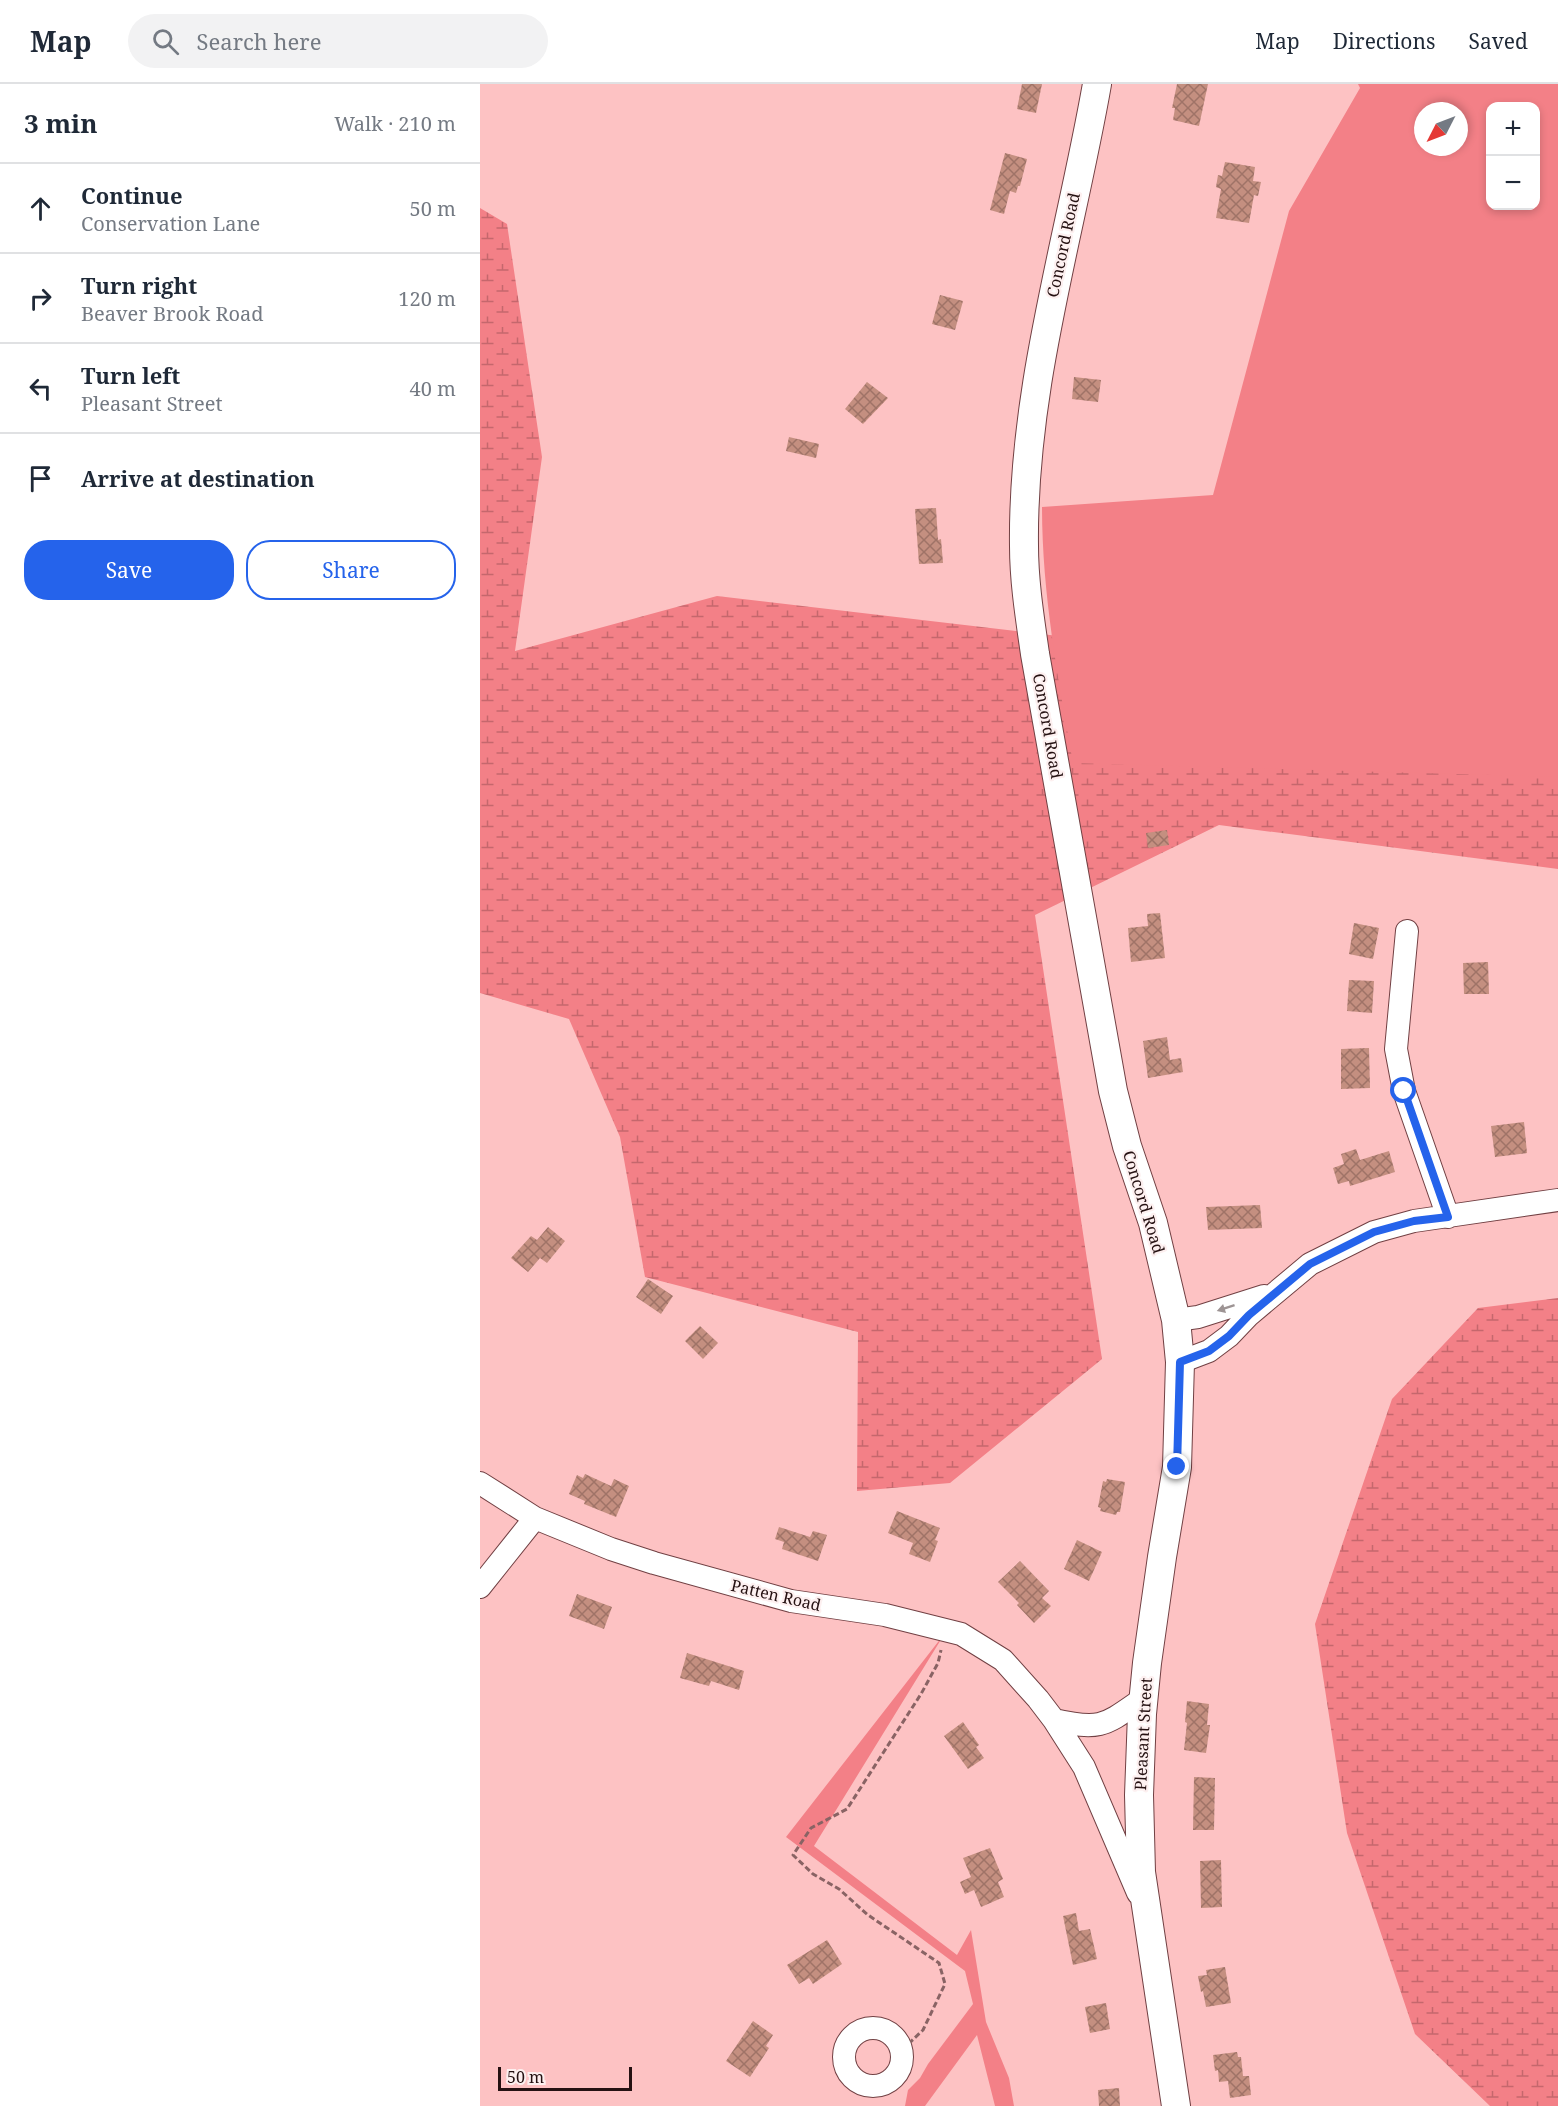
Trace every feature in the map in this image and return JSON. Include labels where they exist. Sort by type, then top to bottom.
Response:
[{"type":"main road","name":"Concord Road","points":[[1097,84],[1034,396],[1028,445],[1024,546],[1029,615],[1035,654],[1113,1091],[1127,1146],[1153,1223],[1176,1320],[1180,1362]]},
{"type":"main road","name":"Pleasant Street","points":[[1176,2106],[1141,1872],[1139,1795],[1144,1698],[1160,1568],[1177,1467],[1180,1362]]},
{"type":"street","points":[[1407,931],[1396,1049],[1404,1091],[1448,1217]]},
{"type":"street","points":[[1180,1362],[1209,1351],[1229,1336],[1249,1315],[1310,1264],[1374,1232],[1414,1221],[1556,1204]]},
{"type":"street","points":[[1176,1320],[1198,1317],[1274,1293]]},
{"type":"street","name":"Patten Road","points":[[480,1483],[535,1518],[611,1549],[791,1601],[885,1615],[961,1634],[1003,1660],[1054,1720],[1084,1767],[1147,1913]]},
{"type":"street","points":[[480,1587],[535,1518]]},
{"type":"street","points":[[1054,1720],[1096,1726],[1121,1714],[1144,1698]]},
{"type":"street","points":[[872,2027],[882,2028],[891,2033],[903,2050],[900,2070],[876,2096],[858,2082],[846,2067],[844,2058],[849,2040],[863,2029],[872,2027]]},
{"type":"path","points":[[903,2050],[923,2030],[945,1984],[939,1963],[868,1915],[839,1889],[813,1874],[792,1854],[811,1828],[847,1809],[921,1694],[938,1663],[946,1631]]},
{"type":"green space","points":[[1358,84],[1558,84],[1558,777],[1073,763],[1048,604],[1042,507],[1213,495],[1289,211],[1360,88]]},
{"type":"green space","points":[[480,208],[507,224],[542,457],[515,651],[717,596],[1194,652],[1558,598],[1558,869],[1219,825],[1035,915],[1102,1359],[950,1483],[857,1491],[858,1332],[645,1277],[620,1137],[569,1019],[480,993]]},
{"type":"green space","points":[[1558,1298],[1558,2106],[1490,2106],[1415,2034],[1347,1833],[1315,1624],[1392,1399],[1478,1308]]},
{"type":"green space","points":[[945,1633],[814,1846],[957,1955],[971,1930],[986,2022],[1009,2078],[1014,2106],[995,2106],[977,2035],[925,2106],[905,2106],[908,2090],[920,2078],[973,2004],[965,1971],[786,1837]]},
{"type":"building","points":[[1022,84],[1042,84],[1036,113],[1017,109]]},
{"type":"building","points":[[1177,84],[1208,84],[1199,126],[1173,120],[1175,108],[1172,108]]},
{"type":"building","points":[[1005,153],[1027,159],[1020,186],[1016,193],[1010,191],[1004,214],[990,210]]},
{"type":"building","points":[[1225,162],[1255,167],[1253,181],[1261,182],[1258,196],[1254,195],[1249,223],[1216,218],[1221,189],[1216,187],[1218,175],[1222,176]]},
{"type":"building","points":[[940,295],[963,301],[955,330],[932,324]]},
{"type":"building","points":[[1074,377],[1101,380],[1098,402],[1072,399]]},
{"type":"building","points":[[867,382],[888,398],[863,424],[845,409]]},
{"type":"building","points":[[789,437],[819,444],[816,458],[786,451]]},
{"type":"building","points":[[936,508],[938,540],[941,539],[943,563],[919,564],[915,509]]},
{"type":"building","points":[[1167,830],[1169,845],[1148,848],[1146,833]]},
{"type":"building","points":[[1160,913],[1165,958],[1131,962],[1128,928],[1148,926],[1147,914]]},
{"type":"building","points":[[1354,923],[1379,928],[1373,959],[1349,954]]},
{"type":"building","points":[[1488,962],[1489,994],[1464,994],[1463,963]]},
{"type":"building","points":[[1349,980],[1374,981],[1372,1013],[1347,1011]]},
{"type":"building","points":[[1167,1037],[1170,1060],[1181,1058],[1183,1072],[1148,1078],[1143,1041]]},
{"type":"building","points":[[1369,1048],[1370,1088],[1341,1089],[1341,1049]]},
{"type":"building","points":[[1524,1122],[1527,1153],[1495,1157],[1491,1126]]},
{"type":"building","points":[[1356,1149],[1360,1160],[1389,1151],[1395,1172],[1350,1186],[1349,1181],[1338,1184],[1333,1168],[1344,1164],[1341,1154]]},
{"type":"building","points":[[1260,1205],[1262,1228],[1208,1230],[1206,1207]]},
{"type":"building","points":[[548,1227],[565,1241],[547,1263],[540,1258],[528,1272],[511,1258],[531,1236],[537,1240]]},
{"type":"building","points":[[648,1279],[673,1296],[661,1314],[636,1297]]},
{"type":"building","points":[[700,1326],[718,1343],[703,1359],[685,1341]]},
{"type":"building","points":[[585,1474],[611,1486],[614,1479],[629,1486],[616,1517],[584,1504],[585,1501],[569,1494],[577,1475],[583,1478]]},
{"type":"building","points":[[1107,1479],[1125,1482],[1120,1512],[1116,1515],[1100,1511],[1101,1508],[1098,1507],[1103,1481],[1106,1482]]},
{"type":"building","points":[[897,1511],[940,1528],[930,1562],[909,1554],[913,1543],[888,1533]]},
{"type":"building","points":[[779,1527],[810,1537],[813,1531],[827,1535],[818,1561],[782,1549],[784,1542],[775,1539]]},
{"type":"building","points":[[1077,1540],[1102,1552],[1089,1581],[1064,1569]]},
{"type":"building","points":[[1020,1561],[1049,1591],[1042,1598],[1051,1606],[1034,1623],[1017,1605],[1019,1603],[998,1582]]},
{"type":"building","points":[[577,1594],[612,1607],[604,1629],[569,1616]]},
{"type":"building","points":[[687,1653],[744,1671],[739,1690],[711,1681],[709,1686],[680,1678]]},
{"type":"building","points":[[1187,1701],[1209,1704],[1207,1725],[1210,1725],[1206,1753],[1184,1750]]},
{"type":"building","points":[[963,1722],[979,1745],[976,1747],[984,1758],[968,1769],[944,1736]]},
{"type":"building","points":[[1194,1777],[1215,1778],[1214,1830],[1193,1830]]},
{"type":"building","points":[[990,1848],[1003,1879],[998,1882],[1004,1897],[981,1907],[974,1890],[965,1894],[960,1882],[971,1877],[963,1858]]},
{"type":"building","points":[[1221,1860],[1222,1907],[1201,1908],[1200,1861]]},
{"type":"building","points":[[1076,1913],[1079,1931],[1090,1929],[1097,1959],[1073,1965],[1063,1916]]},
{"type":"building","points":[[827,1940],[842,1964],[813,1984],[809,1978],[799,1984],[787,1965]]},
{"type":"building","points":[[1225,1967],[1231,2003],[1206,2007],[1198,1976],[1207,1975],[1206,1970]]},
{"type":"building","points":[[1106,2003],[1110,2029],[1090,2033],[1085,2007]]},
{"type":"building","points":[[753,2021],[773,2035],[766,2046],[769,2048],[750,2077],[726,2061]]},
{"type":"building","points":[[1237,2052],[1238,2057],[1241,2057],[1243,2076],[1249,2076],[1251,2095],[1230,2098],[1228,2081],[1219,2082],[1213,2055]]},
{"type":"building","points":[[1119,2088],[1120,2106],[1099,2106],[1098,2090]]},
{"type":"route","points":[[1177,1467],[1180,1362],[1209,1351],[1229,1336],[1249,1315],[1310,1264],[1374,1232],[1414,1221],[1448,1217],[1404,1091]]}]
